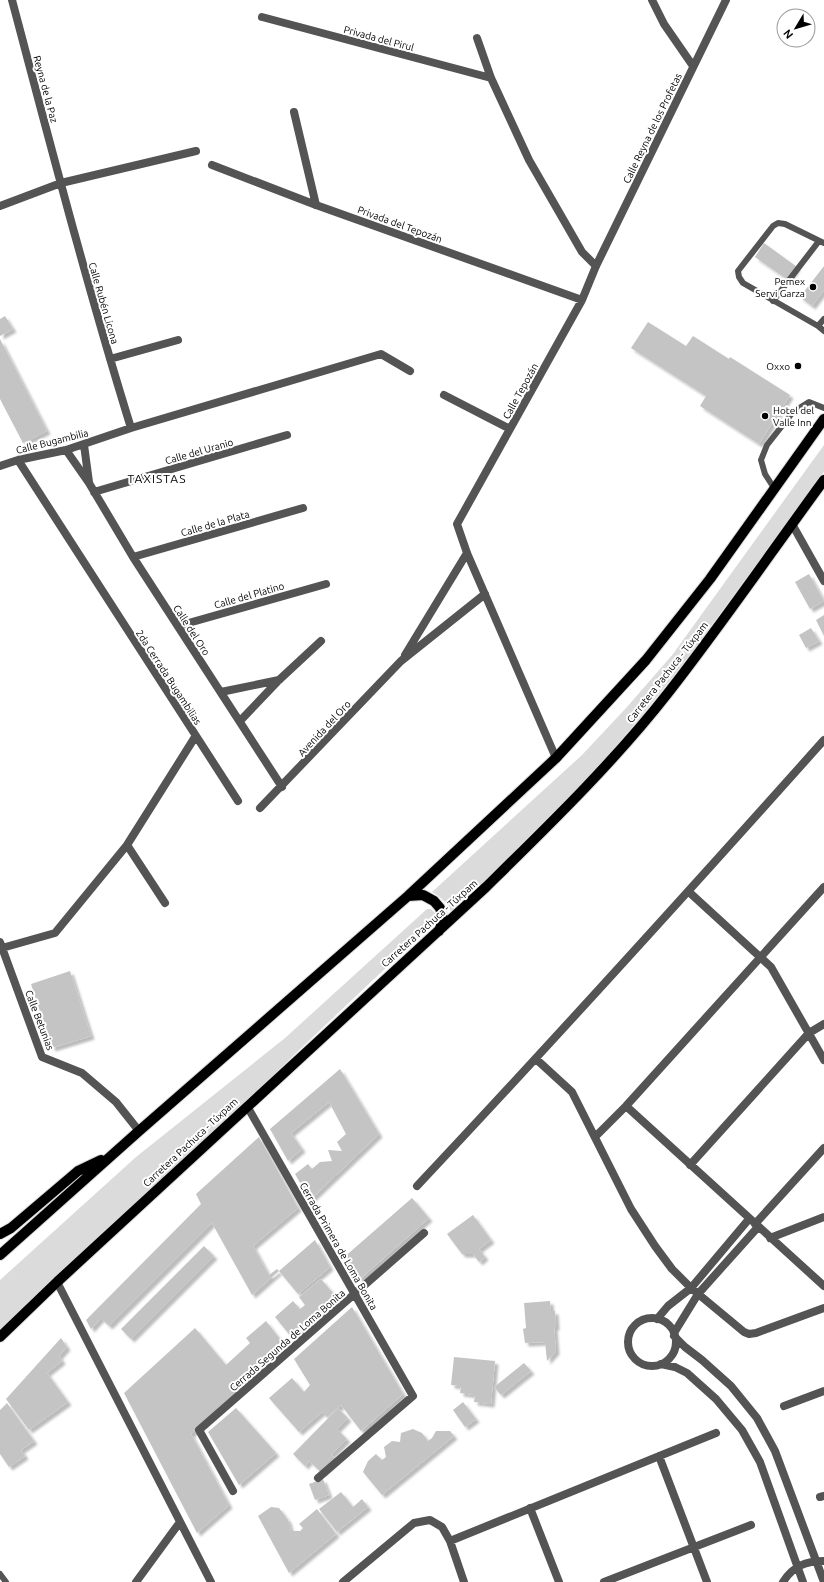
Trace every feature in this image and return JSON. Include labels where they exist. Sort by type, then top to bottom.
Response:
[{"type":"main road","points":[[0,1255],[139,1131],[408,896],[556,758],[646,660],[710,579],[824,419]]},
{"type":"main road","name":"Carretera Pachuca - Túxpam","points":[[0,1337],[57,1282],[247,1106],[439,931],[533,841],[621,749],[668,693],[824,480]]},
{"type":"main road","points":[[408,896],[423,896],[434,901],[440,908],[443,919],[439,931]]},
{"type":"main road","points":[[0,1234],[11,1228],[78,1171],[112,1155]]},
{"type":"street","name":"Reyna de la Paz","points":[[12,0],[61,183]]},
{"type":"street","points":[[652,0],[664,24],[693,66]]},
{"type":"street","name":"Calle Reyna de los Profetas","points":[[596,266],[726,0]]},
{"type":"street","name":"Privada del Pirul","points":[[262,17],[491,78]]},
{"type":"street","points":[[477,38],[491,78],[528,160],[582,252],[596,266]]},
{"type":"street","points":[[294,112],[316,205]]},
{"type":"street","points":[[0,206],[61,183],[196,151]]},
{"type":"street","name":"Privada del Tepozán","points":[[212,165],[316,205],[582,300]]},
{"type":"street","name":"Calle Rubén Licona","points":[[61,183],[110,359],[131,428]]},
{"type":"street","name":"Calle Tepozán","points":[[467,553],[456,524],[582,300],[596,266]]},
{"type":"street","points":[[110,359],[178,340]]},
{"type":"street","name":"Calle Bugambilia","points":[[0,466],[18,460],[66,450],[131,428],[381,354],[410,371]]},
{"type":"street","points":[[444,395],[510,429]]},
{"type":"street","name":"Calle del Uranio","points":[[94,492],[287,435]]},
{"type":"street","name":"Calle del Oro","points":[[84,444],[89,483]]},
{"type":"street","name":"Calle del Oro","points":[[66,450],[89,483],[133,556],[282,787]]},
{"type":"street","name":"2da Cerrada Bugambilias","points":[[1,945],[55,932],[127,845],[195,736],[18,460]]},
{"type":"street","name":"Calle de la Plata","points":[[133,556],[304,508]]},
{"type":"street","points":[[792,524],[824,581]]},
{"type":"street","points":[[467,553],[556,758]]},
{"type":"street","name":"Avenida del Oro","points":[[401,661],[467,553]]},
{"type":"street","name":"Calle del Platino","points":[[178,626],[326,584]]},
{"type":"street","name":"Avenida del Oro","points":[[260,808],[282,787],[401,661],[485,594]]},
{"type":"street","points":[[240,721],[279,680],[321,642]]},
{"type":"street","points":[[221,692],[279,680]]},
{"type":"street","points":[[195,736],[238,801]]},
{"type":"street","points":[[417,1186],[689,892],[824,740]]},
{"type":"street","points":[[127,845],[165,903]]},
{"type":"street","points":[[595,1137],[626,1106],[824,887]]},
{"type":"street","points":[[689,892],[761,956],[771,967],[824,1060]]},
{"type":"street","name":"Calle Betunias","points":[[1,945],[42,1057],[82,1073],[116,1102],[139,1131]]},
{"type":"street","points":[[690,1165],[809,1033],[824,1024]]},
{"type":"street","points":[[536,1059],[572,1092],[631,1208],[655,1246],[672,1269],[691,1288],[744,1332],[749,1334],[756,1333],[824,1308]]},
{"type":"street","name":"Cerrada Primera de Loma Bonita","points":[[247,1106],[413,1396],[318,1478]]},
{"type":"street","points":[[626,1106],[824,1286]]},
{"type":"street","points":[[657,1319],[668,1306],[691,1288],[824,1148]]},
{"type":"street","points":[[770,1238],[824,1217]]},
{"type":"street","points":[[754,1223],[698,1294],[674,1334],[675,1348],[668,1360],[654,1366],[646,1365],[638,1362],[632,1356],[628,1348],[630,1332],[634,1325],[641,1320],[649,1318],[657,1319],[670,1326],[674,1334],[685,1347],[731,1386],[757,1418],[776,1450],[820,1561],[824,1582]]},
{"type":"street","name":"Cerrada Segunda de Loma Bonita","points":[[233,1491],[199,1430],[424,1233]]},
{"type":"street","points":[[57,1282],[211,1582]]},
{"type":"street","points":[[661,1364],[675,1367],[687,1373],[716,1399],[742,1430],[760,1462],[803,1582]]},
{"type":"street","points":[[784,1406],[824,1391]]},
{"type":"street","points":[[450,1541],[716,1433]]},
{"type":"street","points":[[659,1456],[707,1582]]},
{"type":"street","points":[[530,1508],[558,1582]]},
{"type":"street","points":[[343,1582],[414,1523],[430,1520],[442,1527],[450,1541],[464,1582]]},
{"type":"street","points":[[136,1582],[180,1522]]},
{"type":"street","points":[[604,1582],[751,1525]]},
{"type":"street","points":[[783,1582],[797,1566],[810,1561],[820,1561]]},
{"type":"lane","points":[[773,301],[822,242],[785,224],[778,223],[768,231],[738,271],[739,277],[743,283],[773,301],[818,326],[824,331]]},
{"type":"lane","points":[[818,326],[824,318]]},
{"type":"lane","points":[[774,488],[765,474],[761,460],[767,445],[793,412],[809,402],[824,408]]},
{"type":"lane","points":[[0,1574],[6,1582]]},
{"type":"shaded area","points":[[824,445],[824,472],[683,664],[595,771],[490,878],[452,914],[444,901],[432,892],[582,755],[627,707],[673,654]]},
{"type":"shaded area","points":[[427,909],[431,909],[437,915],[436,920],[0,1338],[0,1280],[136,1157],[285,1038]]},
{"type":"building","points":[[764,243],[797,267],[788,280],[755,257]]},
{"type":"building","points":[[824,266],[824,290],[812,306],[800,297]]},
{"type":"building","points":[[5,316],[13,329],[0,336],[0,319]]},
{"type":"building","points":[[648,322],[686,346],[693,336],[729,359],[730,357],[790,395],[759,444],[700,406],[706,396],[631,348]]},
{"type":"building","points":[[0,339],[47,431],[23,443],[0,399]]},
{"type":"building","points":[[809,574],[824,601],[810,609],[795,582]]},
{"type":"building","points":[[824,615],[824,636],[816,620]]},
{"type":"building","points":[[811,628],[819,641],[806,648],[799,635]]},
{"type":"building","points":[[70,971],[91,1036],[52,1048],[31,984]]},
{"type":"building","points":[[340,1069],[379,1134],[310,1200],[295,1174],[308,1164],[312,1169],[320,1162],[332,1161],[328,1150],[342,1151],[337,1142],[346,1134],[329,1102],[291,1133],[302,1149],[288,1161],[270,1129]]},
{"type":"building","points":[[259,1137],[298,1208],[253,1246],[269,1275],[277,1269],[279,1271],[252,1295],[212,1223],[109,1326],[101,1318],[91,1329],[86,1320],[201,1204],[196,1194]]},
{"type":"building","points":[[412,1198],[429,1218],[360,1279],[342,1259]]},
{"type":"building","points":[[473,1215],[491,1240],[479,1249],[485,1257],[479,1262],[473,1254],[462,1254],[447,1234]]},
{"type":"building","points":[[315,1240],[330,1267],[298,1294],[279,1271]]},
{"type":"building","points":[[204,1246],[214,1256],[131,1339],[121,1329]]},
{"type":"building","points":[[321,1279],[338,1299],[293,1339],[275,1317],[293,1301],[300,1309],[305,1305],[299,1297]]},
{"type":"building","points":[[550,1301],[551,1311],[555,1311],[556,1327],[554,1327],[556,1351],[547,1361],[545,1342],[525,1343],[523,1329],[526,1328],[524,1303]]},
{"type":"building","points":[[352,1307],[403,1394],[361,1431],[341,1405],[327,1417],[322,1412],[299,1432],[269,1398],[292,1378],[304,1392],[310,1385],[294,1359]]},
{"type":"building","points":[[266,1321],[287,1348],[191,1434],[229,1505],[197,1533],[124,1393],[195,1328],[226,1365],[250,1343],[246,1338]]},
{"type":"building","points":[[61,1338],[67,1347],[59,1356],[62,1361],[47,1373],[68,1402],[29,1430],[6,1399]]},
{"type":"building","points":[[454,1357],[495,1361],[491,1404],[474,1402],[475,1395],[460,1393],[461,1386],[451,1385]]},
{"type":"building","points":[[524,1363],[531,1371],[501,1395],[494,1387]]},
{"type":"building","points":[[463,1402],[476,1419],[465,1427],[453,1410]]},
{"type":"building","points":[[7,1403],[34,1441],[21,1450],[25,1456],[9,1467],[0,1454],[0,1410]]},
{"type":"building","points":[[236,1408],[276,1453],[239,1485],[208,1432]]},
{"type":"building","points":[[338,1408],[348,1418],[337,1429],[347,1439],[331,1455],[336,1459],[322,1473],[309,1461],[305,1466],[293,1454]]},
{"type":"building","points":[[413,1429],[422,1433],[428,1441],[432,1438],[436,1431],[450,1431],[454,1436],[382,1495],[363,1472],[368,1461],[376,1454],[382,1460],[386,1457],[384,1447],[392,1441],[400,1442],[401,1433]]},
{"type":"building","points":[[323,1479],[329,1495],[315,1500],[309,1484]]},
{"type":"building","points":[[341,1492],[353,1507],[362,1499],[368,1507],[337,1532],[319,1509]]},
{"type":"building","points":[[271,1507],[279,1508],[288,1520],[291,1531],[300,1531],[303,1528],[299,1524],[317,1509],[336,1534],[289,1573],[258,1516]]},
{"type":"place","name":"Pemex Servi Garza","points":[[813,287]]},
{"type":"place","name":"Oxxo","points":[[798,366]]},
{"type":"place","name":"Hotel del Valle Inn","points":[[765,416]]},
{"type":"district","name":"TAXISTAS","points":[[157,479]]}]
